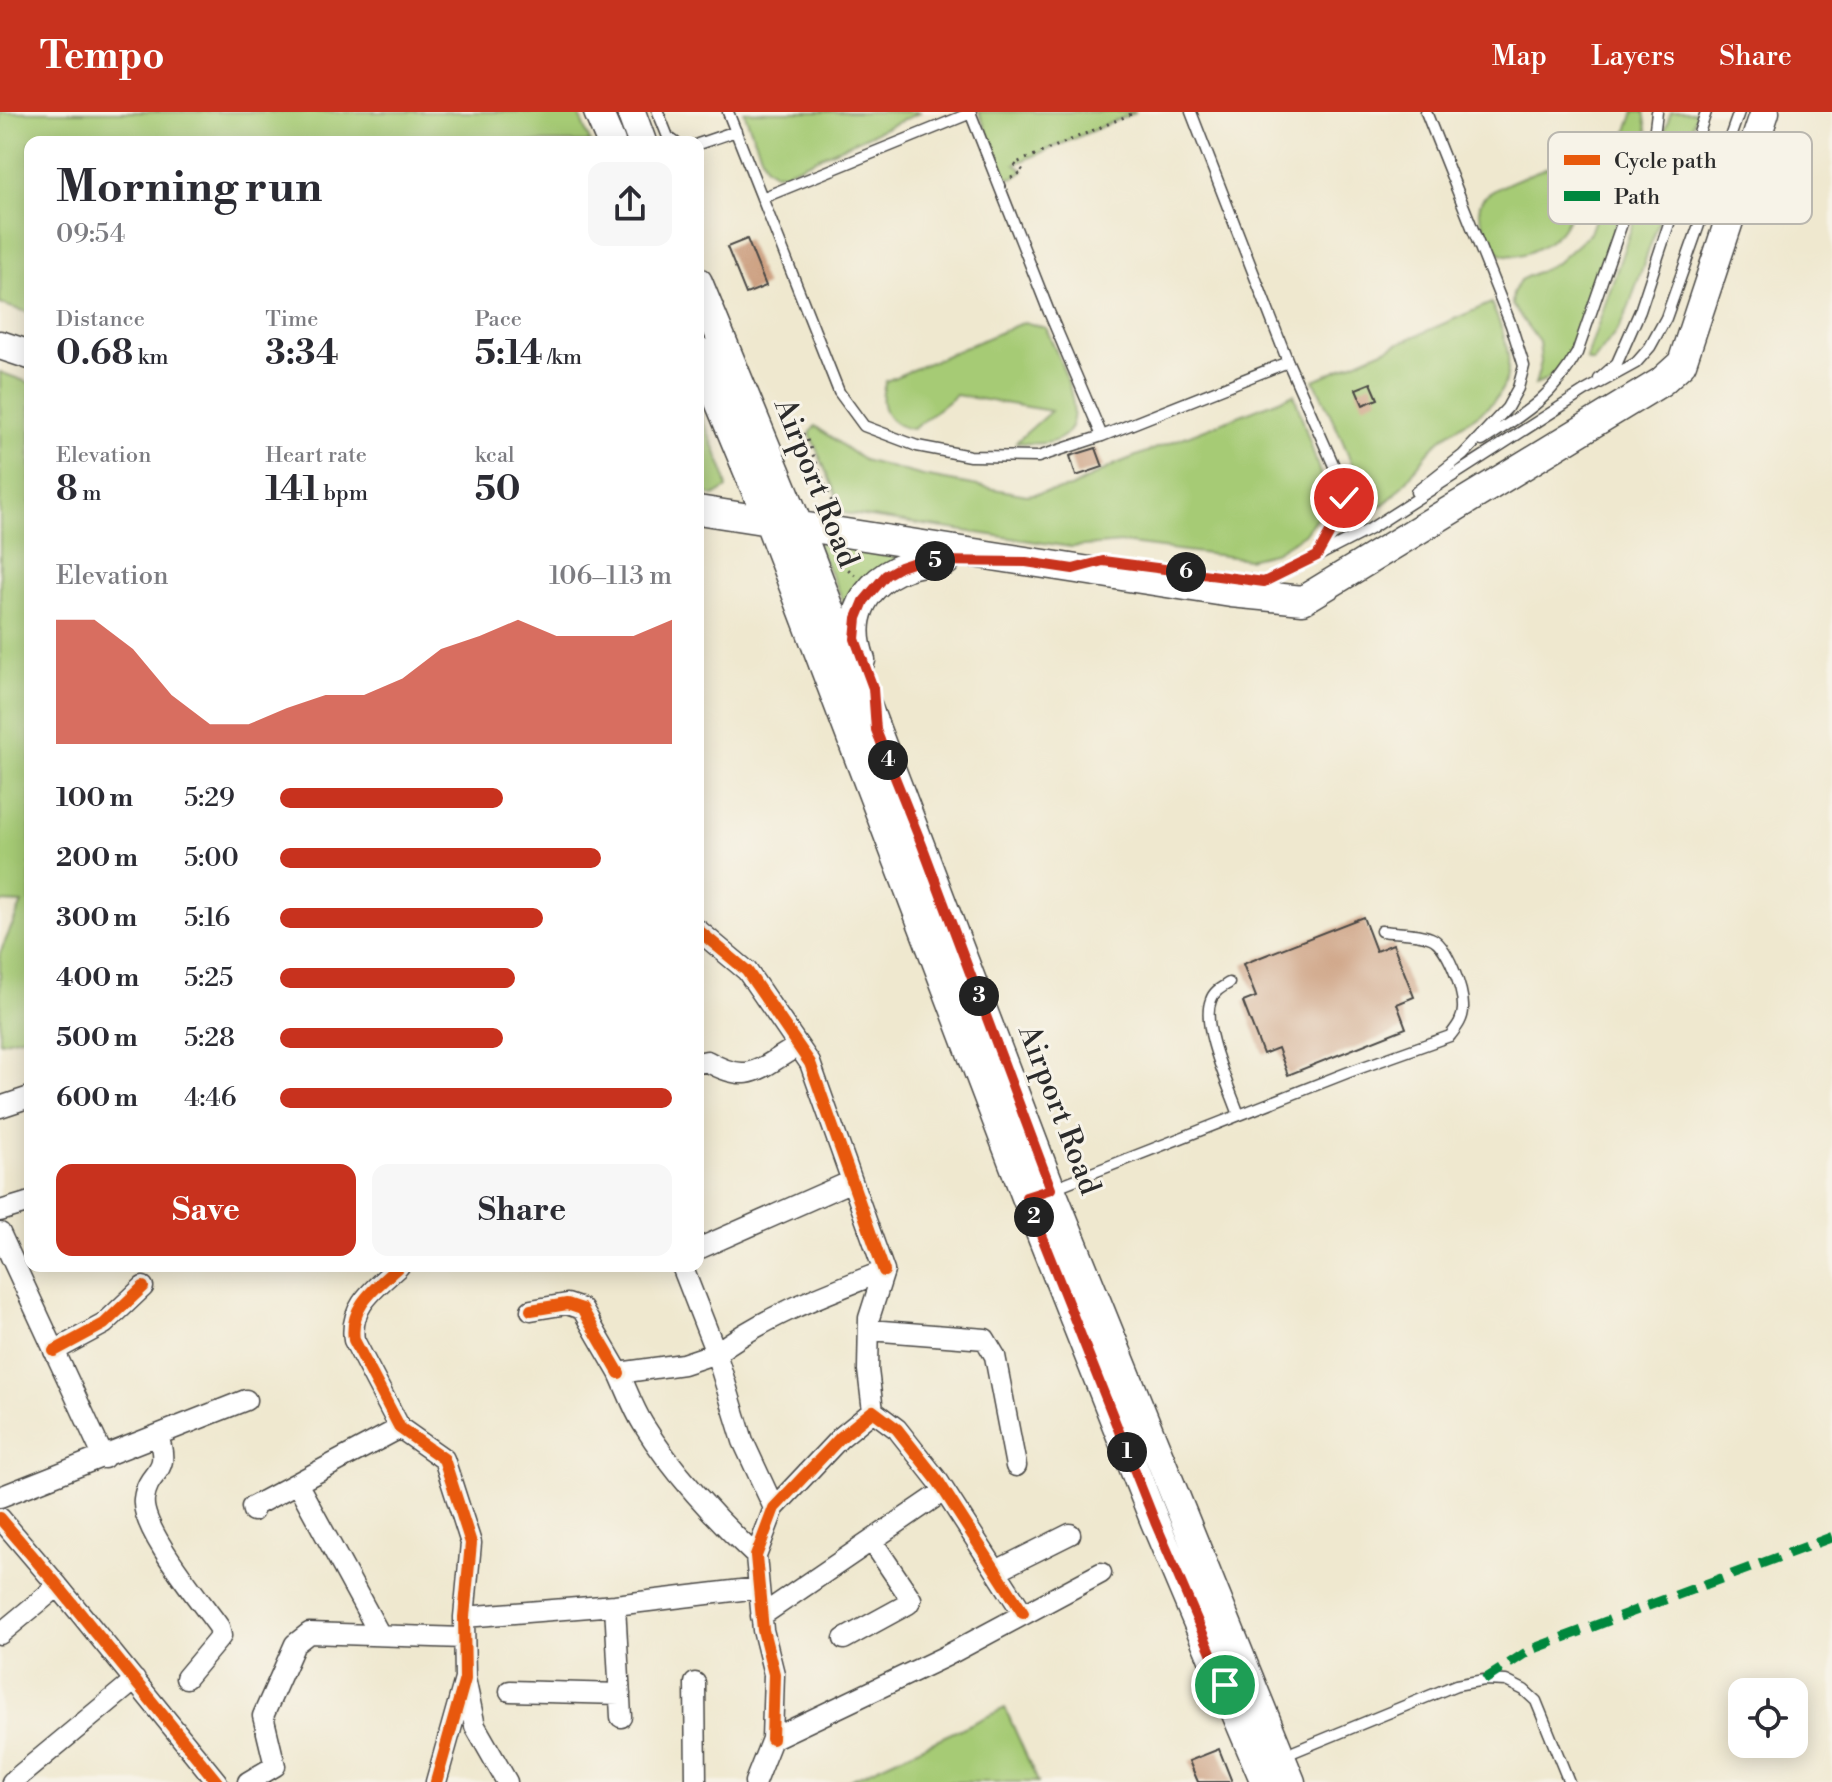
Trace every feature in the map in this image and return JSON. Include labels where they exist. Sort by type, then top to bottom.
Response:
[{"type":"main road","points":[[598,112],[608,136]]},
{"type":"main road","points":[[631,112],[640,136]]},
{"type":"main road","points":[[1758,132],[1765,112]]},
{"type":"main road","points":[[704,511],[1231,593],[1303,600],[1661,382],[1682,363],[1728,224]]},
{"type":"main road","name":"Airport Road","points":[[704,297],[799,527],[922,845],[1039,1193],[1155,1522],[1265,1782]]},
{"type":"main road","points":[[0,345],[24,353]]},
{"type":"main road","name":"Airport Road","points":[[704,365],[1039,1193],[1286,1769]]},
{"type":"main road","points":[[876,730],[873,688],[855,639],[857,618],[872,589],[886,575],[912,563],[1026,562]]},
{"type":"street","points":[[704,935],[747,971],[810,1063],[884,1271],[869,1318],[868,1370],[873,1411],[897,1429],[944,1491],[1023,1613]]},
{"type":"street","points":[[704,1062],[728,1073],[746,1075],[798,1046]]},
{"type":"street","points":[[0,1107],[24,1099]]},
{"type":"street","points":[[704,1246],[852,1181]]},
{"type":"street","points":[[2,1205],[24,1203]]},
{"type":"street","points":[[0,1233],[104,1458]]},
{"type":"street","points":[[619,1373],[683,1364],[716,1353],[747,1330],[818,1296],[884,1271]]},
{"type":"street","points":[[393,1272],[359,1303],[352,1328],[354,1340],[400,1428],[444,1459],[471,1543],[464,1628],[465,1679],[475,1726],[507,1782]]},
{"type":"street","points":[[684,1272],[716,1353],[743,1441],[774,1508]]},
{"type":"street","points":[[54,1351],[104,1324],[143,1287]]},
{"type":"street","points":[[531,1310],[567,1304],[582,1309],[656,1444],[734,1536],[756,1556]]},
{"type":"street","points":[[869,1330],[985,1339],[995,1356],[1016,1466]]},
{"type":"street","points":[[0,1497],[246,1400]]},
{"type":"street","points":[[755,1782],[772,1739],[774,1674],[761,1616],[756,1556],[774,1508],[840,1438],[873,1411]]},
{"type":"street","points":[[253,1511],[252,1507],[400,1428]]},
{"type":"street","points":[[158,1436],[164,1454],[144,1501],[148,1527],[219,1627],[221,1636],[186,1678]]},
{"type":"street","points":[[297,1483],[380,1635]]},
{"type":"street","points":[[761,1616],[944,1491]]},
{"type":"street","points":[[0,1518],[217,1782]]},
{"type":"street","points":[[996,1571],[1070,1534]]},
{"type":"street","points":[[844,1639],[908,1604],[911,1599],[872,1541]]},
{"type":"street","points":[[772,1739],[946,1656],[1101,1573]]},
{"type":"street","points":[[0,1634],[58,1586]]},
{"type":"street","points":[[248,1782],[275,1766],[263,1716],[295,1644],[309,1633],[380,1635],[464,1628],[615,1605],[758,1588]]},
{"type":"street","points":[[615,1605],[621,1717]]},
{"type":"street","points":[[436,1782],[465,1679]]},
{"type":"street","points":[[12,1782],[135,1680]]},
{"type":"street","points":[[695,1683],[696,1782]]},
{"type":"street","points":[[510,1691],[620,1694]]},
{"type":"lane","points":[[658,112],[668,136]]},
{"type":"lane","points":[[728,112],[839,392],[864,426],[917,446],[970,456],[1038,457],[1102,436],[1288,362]]},
{"type":"lane","points":[[1191,112],[1288,362],[1342,484],[1344,498],[1341,513],[1317,556]]},
{"type":"lane","points":[[1426,112],[1511,325],[1524,366],[1518,388],[1507,408],[1469,449]]},
{"type":"lane","points":[[1654,132],[1657,112]]},
{"type":"lane","points":[[1699,132],[1706,112]]},
{"type":"lane","points":[[1732,132],[1739,112]]},
{"type":"lane","points":[[762,198],[971,113],[1049,312],[1102,436]]},
{"type":"lane","points":[[704,142],[736,131]]},
{"type":"lane","points":[[1370,529],[1469,449],[1536,406],[1563,377],[1577,353],[1622,224]]},
{"type":"lane","points":[[1585,391],[1617,363],[1640,311],[1669,224]]},
{"type":"lane","points":[[1162,569],[1264,582],[1370,529],[1585,391],[1636,363],[1650,347],[1666,318],[1699,224]]},
{"type":"lane","points":[[1073,569],[1103,561]]},
{"type":"lane","points":[[1039,1193],[1450,1036],[1459,1025],[1463,1009],[1442,945],[1431,937],[1381,931]]},
{"type":"lane","points":[[1229,983],[1215,992],[1210,1000],[1209,1023],[1239,1115]]},
{"type":"lane","points":[[1286,1769],[1456,1685],[1484,1680],[1506,1681],[1524,1690],[1536,1701],[1569,1782]]},
{"type":"path","points":[[1005,177],[1014,178],[1024,171],[1014,164],[1136,112]]},
{"type":"path","points":[[779,439],[792,434],[805,435],[835,511]]},
{"type":"path","points":[[834,557],[860,579]]},
{"type":"green space","points":[[0,112],[578,112],[588,136],[24,136],[24,311],[0,304]]},
{"type":"green space","points":[[744,112],[921,112],[786,172],[775,173],[766,167]]},
{"type":"green space","points":[[979,112],[1136,112],[1015,164],[1024,171],[1014,178],[1005,177]]},
{"type":"green space","points":[[1634,112],[1644,112],[1648,132],[1627,132]]},
{"type":"green space","points":[[1671,112],[1697,112],[1690,132],[1664,132]]},
{"type":"green space","points":[[1548,167],[1548,224],[1565,224],[1556,236],[1540,247],[1512,255],[1496,250],[1480,214],[1482,200],[1511,182]]},
{"type":"green space","points":[[1593,224],[1616,224],[1568,356],[1548,378],[1535,385],[1541,362],[1539,342],[1512,305],[1513,293],[1520,280],[1558,262],[1590,233]]},
{"type":"green space","points":[[1633,224],[1658,224],[1619,328],[1593,362],[1586,360]]},
{"type":"green space","points":[[1491,303],[1507,347],[1507,376],[1502,389],[1480,413],[1435,445],[1392,498],[1362,520],[1355,519],[1358,492],[1350,460],[1314,380]]},
{"type":"green space","points":[[1024,322],[1046,328],[1063,367],[1073,408],[1072,424],[1063,437],[1045,443],[1016,442],[1051,411],[956,395],[913,429],[890,419],[883,406],[886,381]]},
{"type":"green space","points":[[0,372],[24,381],[24,1036],[0,1042],[0,953],[22,903],[0,902]]},
{"type":"green space","points":[[1294,394],[1325,489],[1320,513],[1304,534],[1273,553],[1248,559],[1122,543],[1071,547],[844,513],[810,434],[815,426],[863,460],[923,476],[1027,495],[1071,488],[1116,464]]},
{"type":"green space","points":[[704,423],[723,469],[727,488],[714,496],[704,493]]},
{"type":"green space","points":[[816,542],[898,558],[851,617]]},
{"type":"green space","points":[[1005,1708],[1038,1782],[846,1782]]},
{"type":"building","points":[[747,239],[766,286],[746,294],[727,247]]},
{"type":"building","points":[[1371,383],[1378,399],[1363,405],[1356,389]]},
{"type":"building","points":[[1096,448],[1103,467],[1076,476],[1070,456]]},
{"type":"building","points":[[1363,917],[1376,951],[1393,944],[1414,997],[1397,1004],[1406,1028],[1288,1075],[1278,1048],[1263,1054],[1243,1002],[1256,997],[1243,964]]},
{"type":"building","points":[[1219,1749],[1232,1782],[1198,1782],[1189,1761]]},
{"type":"marked path","points":[[1484,1680],[1530,1650],[1832,1537]]},
{"type":"cycle path","points":[[704,935],[747,971],[810,1063],[884,1271]]},
{"type":"cycle path","points":[[392,1272],[360,1307],[354,1340],[400,1428],[444,1459],[471,1543],[464,1617],[465,1679],[436,1782]]},
{"type":"cycle path","points":[[54,1351],[104,1324],[143,1287]]},
{"type":"cycle path","points":[[531,1310],[567,1304],[582,1309],[619,1373]]},
{"type":"cycle path","points":[[772,1739],[774,1674],[763,1630],[756,1556],[774,1508],[840,1438],[873,1411],[897,1429],[938,1481],[1023,1613]]},
{"type":"cycle path","points":[[0,1518],[217,1782]]},
{"type":"route","points":[[1225,1685],[1155,1522],[1026,1197],[1051,1189],[876,730],[873,688],[855,639],[857,618],[872,589],[886,575],[912,563],[934,561],[983,564],[1026,562],[1073,569],[1103,561],[1264,582],[1317,556],[1341,513],[1344,498]]}]
